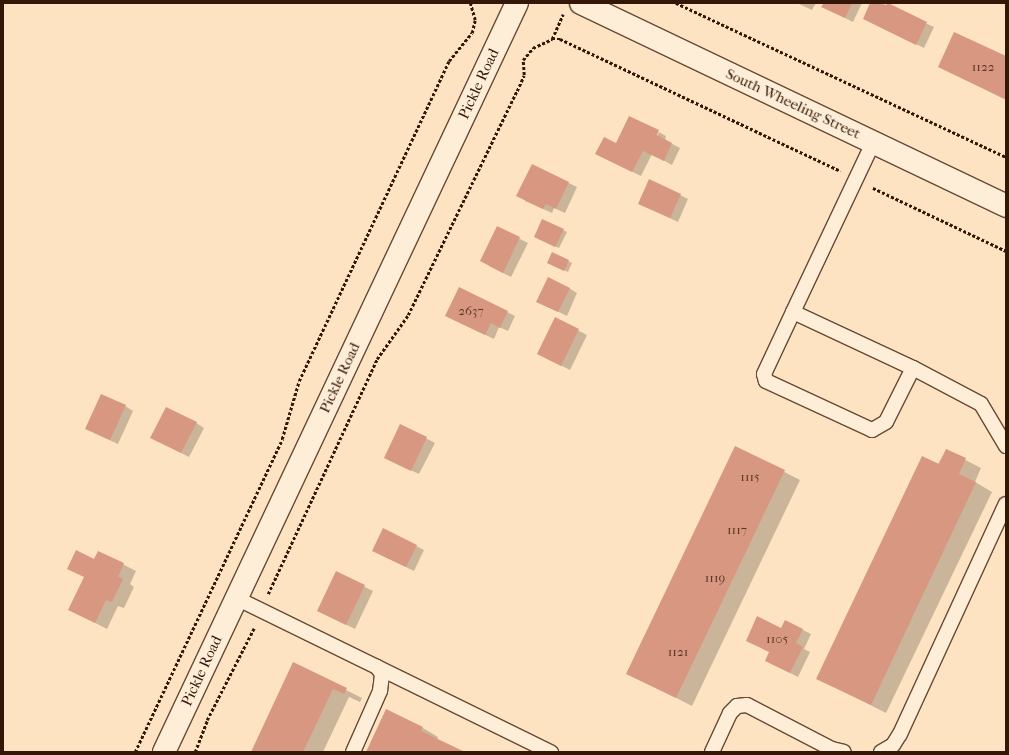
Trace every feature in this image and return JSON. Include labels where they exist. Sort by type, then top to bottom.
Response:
[{"type":"street","name":"Pickle Road","points":[[164,752],[517,3]]},
{"type":"street","name":"South Wheeling Street","points":[[573,7],[873,143],[1006,206]]},
{"type":"lane","points":[[873,143],[764,374],[766,381],[872,430],[886,422],[913,368]]},
{"type":"lane","points":[[793,312],[913,368],[981,404],[1006,446]]},
{"type":"lane","points":[[881,752],[893,745],[900,734],[1006,504]]},
{"type":"lane","points":[[236,598],[551,752]]},
{"type":"lane","points":[[353,752],[380,691],[382,674],[377,667]]},
{"type":"lane","points":[[712,752],[730,713],[737,706],[747,705],[832,749],[844,752]]},
{"type":"path","points":[[135,752],[282,439],[299,381],[449,60],[457,49],[466,43],[472,32],[475,20],[470,3]]},
{"type":"path","points":[[676,3],[1006,157]]},
{"type":"path","points":[[552,39],[573,7]]},
{"type":"path","points":[[266,600],[377,359],[408,315],[517,92],[524,75],[523,60],[526,54],[539,44],[552,39],[567,42],[847,175]]},
{"type":"path","points":[[868,185],[1006,251]]},
{"type":"path","points":[[195,752],[207,720],[257,621]]},
{"type":"building","points":[[824,3],[852,3],[845,18],[821,7]]},
{"type":"building","points":[[870,3],[886,5],[888,3],[927,22],[916,45],[863,19]]},
{"type":"building","points":[[954,32],[1006,56],[1005,99],[938,67]]},
{"type":"building","points":[[629,116],[659,130],[657,135],[672,143],[664,161],[643,151],[632,172],[595,154],[604,137],[616,143]]},
{"type":"building","points":[[532,164],[569,182],[556,209],[546,204],[543,209],[516,196]]},
{"type":"building","points":[[649,179],[681,194],[670,218],[638,204]]},
{"type":"building","points":[[542,219],[564,229],[555,247],[534,237]]},
{"type":"building","points":[[497,226],[520,237],[503,273],[480,261]]},
{"type":"building","points":[[552,252],[569,260],[564,271],[547,263]]},
{"type":"building","points":[[548,277],[570,288],[558,312],[536,302]]},
{"type":"building","points":[[459,287],[508,311],[500,328],[491,323],[485,335],[445,316]]},
{"type":"building","points":[[555,317],[579,329],[561,366],[537,354]]},
{"type":"building","points":[[101,394],[126,405],[110,440],[85,429]]},
{"type":"building","points":[[166,407],[197,422],[181,453],[150,438]]},
{"type":"building","points":[[400,424],[427,437],[411,471],[384,458]]},
{"type":"building","points":[[735,446],[785,470],[676,698],[626,674]]},
{"type":"building","points":[[946,449],[966,458],[959,474],[976,482],[871,705],[816,679],[922,456],[939,464]]},
{"type":"building","points":[[383,528],[417,545],[406,567],[372,551]]},
{"type":"building","points":[[76,550],[94,559],[98,551],[124,563],[118,577],[123,579],[112,602],[106,600],[95,623],[68,610],[84,577],[67,569]]},
{"type":"building","points":[[336,571],[365,585],[346,625],[317,611]]},
{"type":"building","points":[[757,616],[781,628],[785,620],[803,629],[796,643],[803,647],[790,673],[765,661],[769,652],[746,641]]},
{"type":"building","points":[[293,662],[347,688],[344,694],[333,689],[303,752],[251,752]]},
{"type":"building","points":[[386,709],[423,727],[421,731],[465,752],[366,752]]}]
